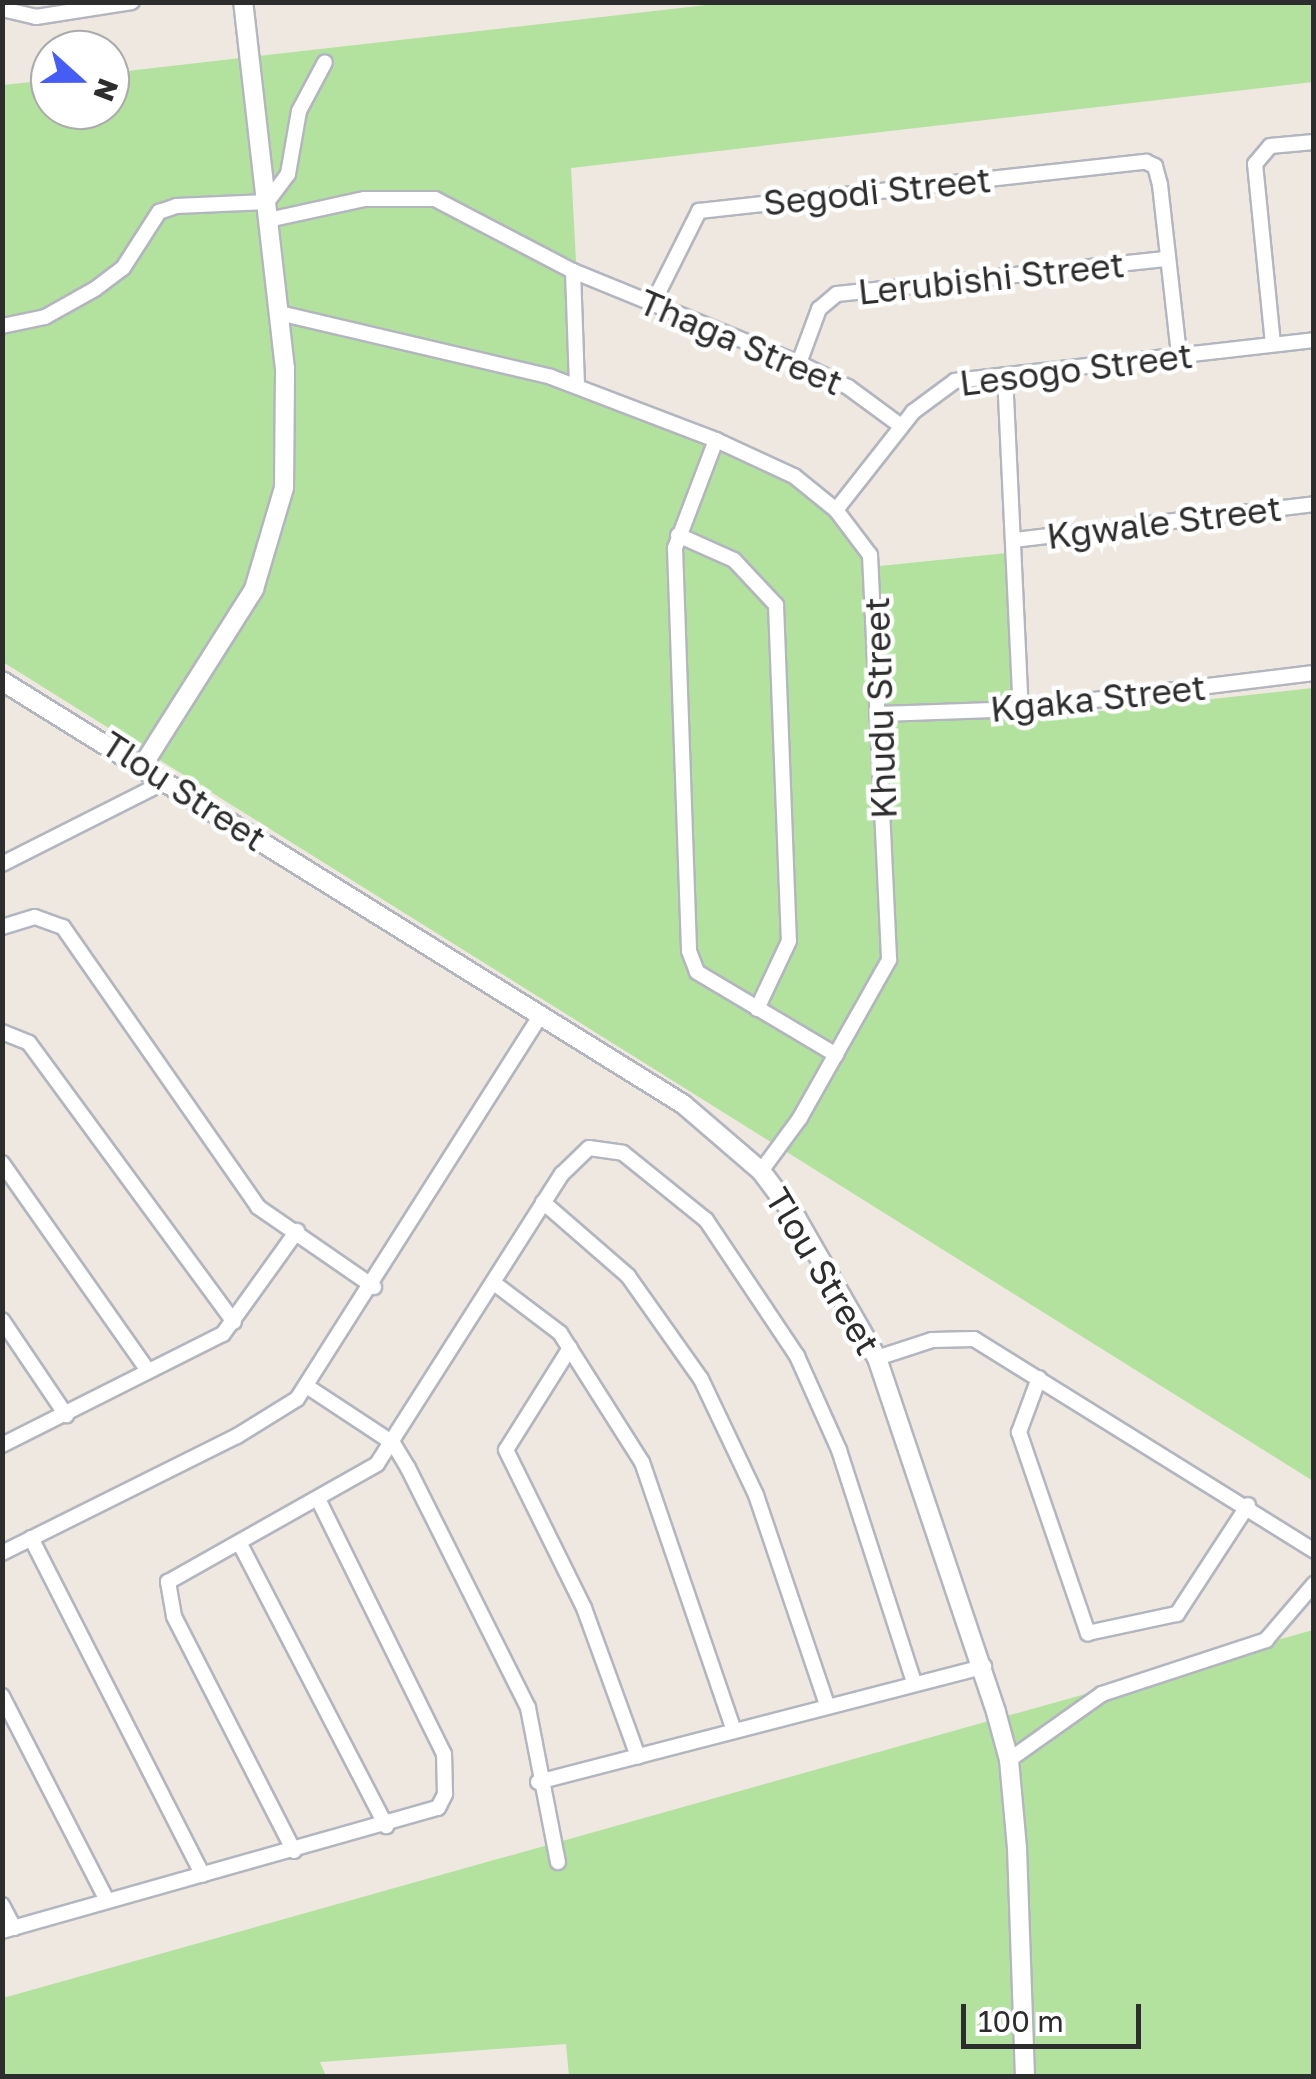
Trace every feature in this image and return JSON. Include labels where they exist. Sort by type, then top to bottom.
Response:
[{"type":"street","points":[[2,9],[36,17],[92,4],[132,2]]},
{"type":"street","points":[[141,768],[254,589],[274,536],[288,445],[279,312],[243,2]]},
{"type":"street","points":[[268,211],[288,174],[299,111],[325,62]]},
{"type":"street","points":[[1273,344],[1256,160],[1270,146],[1314,142]]},
{"type":"street","name":"Segodi Street","points":[[654,303],[699,211],[1156,166],[1165,260]]},
{"type":"street","name":"Thaga Street","points":[[268,211],[364,199],[426,198],[485,221],[573,271],[799,362],[867,399],[901,426]]},
{"type":"street","points":[[2,326],[46,317],[95,289],[123,268],[159,212],[176,206],[268,211]]},
{"type":"street","points":[[1165,260],[1179,356]]},
{"type":"street","name":"Lerubishi Street","points":[[799,362],[820,309],[837,294],[1165,260]]},
{"type":"street","points":[[573,271],[576,384]]},
{"type":"street","name":"Khudu Street","points":[[279,312],[576,384],[716,440],[794,476],[836,510],[873,564],[889,960],[836,1055],[760,1170]]},
{"type":"street","name":"Lesogo Street","points":[[836,510],[901,426],[942,387],[1005,375],[1314,340]]},
{"type":"street","points":[[1005,375],[1021,710]]},
{"type":"street","points":[[716,440],[678,536],[689,951],[696,972],[836,1055]]},
{"type":"street","name":"Kgwale Street","points":[[1014,540],[1314,504]]},
{"type":"street","points":[[678,536],[734,560],[776,606],[789,941],[757,1009]]},
{"type":"street","name":"Kgaka Street","points":[[882,714],[1021,710],[1314,673]]},
{"type":"street","name":"Tlou Street","points":[[2,681],[704,1119],[760,1170],[832,1272],[877,1358],[984,1667],[1008,1760],[1025,2076]]},
{"type":"street","points":[[2,864],[164,782]]},
{"type":"street","points":[[2,927],[35,917],[63,927],[258,1207],[374,1287]]},
{"type":"street","points":[[2,1553],[237,1436],[308,1387],[540,1016]]},
{"type":"street","points":[[2,1032],[29,1043],[234,1322]]},
{"type":"street","points":[[294,1851],[167,1598],[170,1578],[355,1481],[392,1443],[573,1160],[606,1146],[634,1161],[713,1228],[810,1382],[839,1450],[914,1682]]},
{"type":"street","points":[[2,1163],[148,1371]]},
{"type":"street","points":[[544,1202],[628,1276],[702,1379],[756,1495],[828,1704]]},
{"type":"street","points":[[2,1445],[209,1342],[234,1322],[297,1231]]},
{"type":"street","points":[[494,1282],[545,1319],[570,1348],[651,1482],[734,1730]]},
{"type":"street","points":[[2,1320],[66,1415]]},
{"type":"street","points":[[877,1358],[932,1340],[974,1340],[1248,1505],[1314,1551]]},
{"type":"street","points":[[570,1348],[506,1450],[584,1608],[638,1756]]},
{"type":"street","points":[[1040,1378],[1019,1432],[1088,1633],[1106,1634],[1176,1614],[1248,1505]]},
{"type":"street","points":[[308,1387],[392,1443],[528,1708],[538,1782],[558,1862]]},
{"type":"street","points":[[2,1904],[8,1929],[386,1826],[438,1808],[446,1794],[444,1754],[319,1500]]},
{"type":"street","points":[[31,1538],[204,1874]]},
{"type":"street","points":[[240,1544],[386,1826]]},
{"type":"street","points":[[1008,1760],[1102,1694],[1266,1640],[1314,1584]]},
{"type":"street","points":[[538,1782],[828,1704],[984,1667]]},
{"type":"street","points":[[2,1696],[107,1900]]},
{"type":"green space","points":[[724,3],[1313,3],[1313,82],[571,168],[583,391],[775,467],[835,507],[870,567],[1007,553],[1020,720],[1313,688],[1313,1481],[3,662],[3,85],[30,82],[30,130],[130,130],[130,71]]},
{"type":"green space","points":[[1313,1630],[1313,2076],[569,2076],[566,2044],[320,2062],[326,2076],[3,2076],[3,1998]]}]
